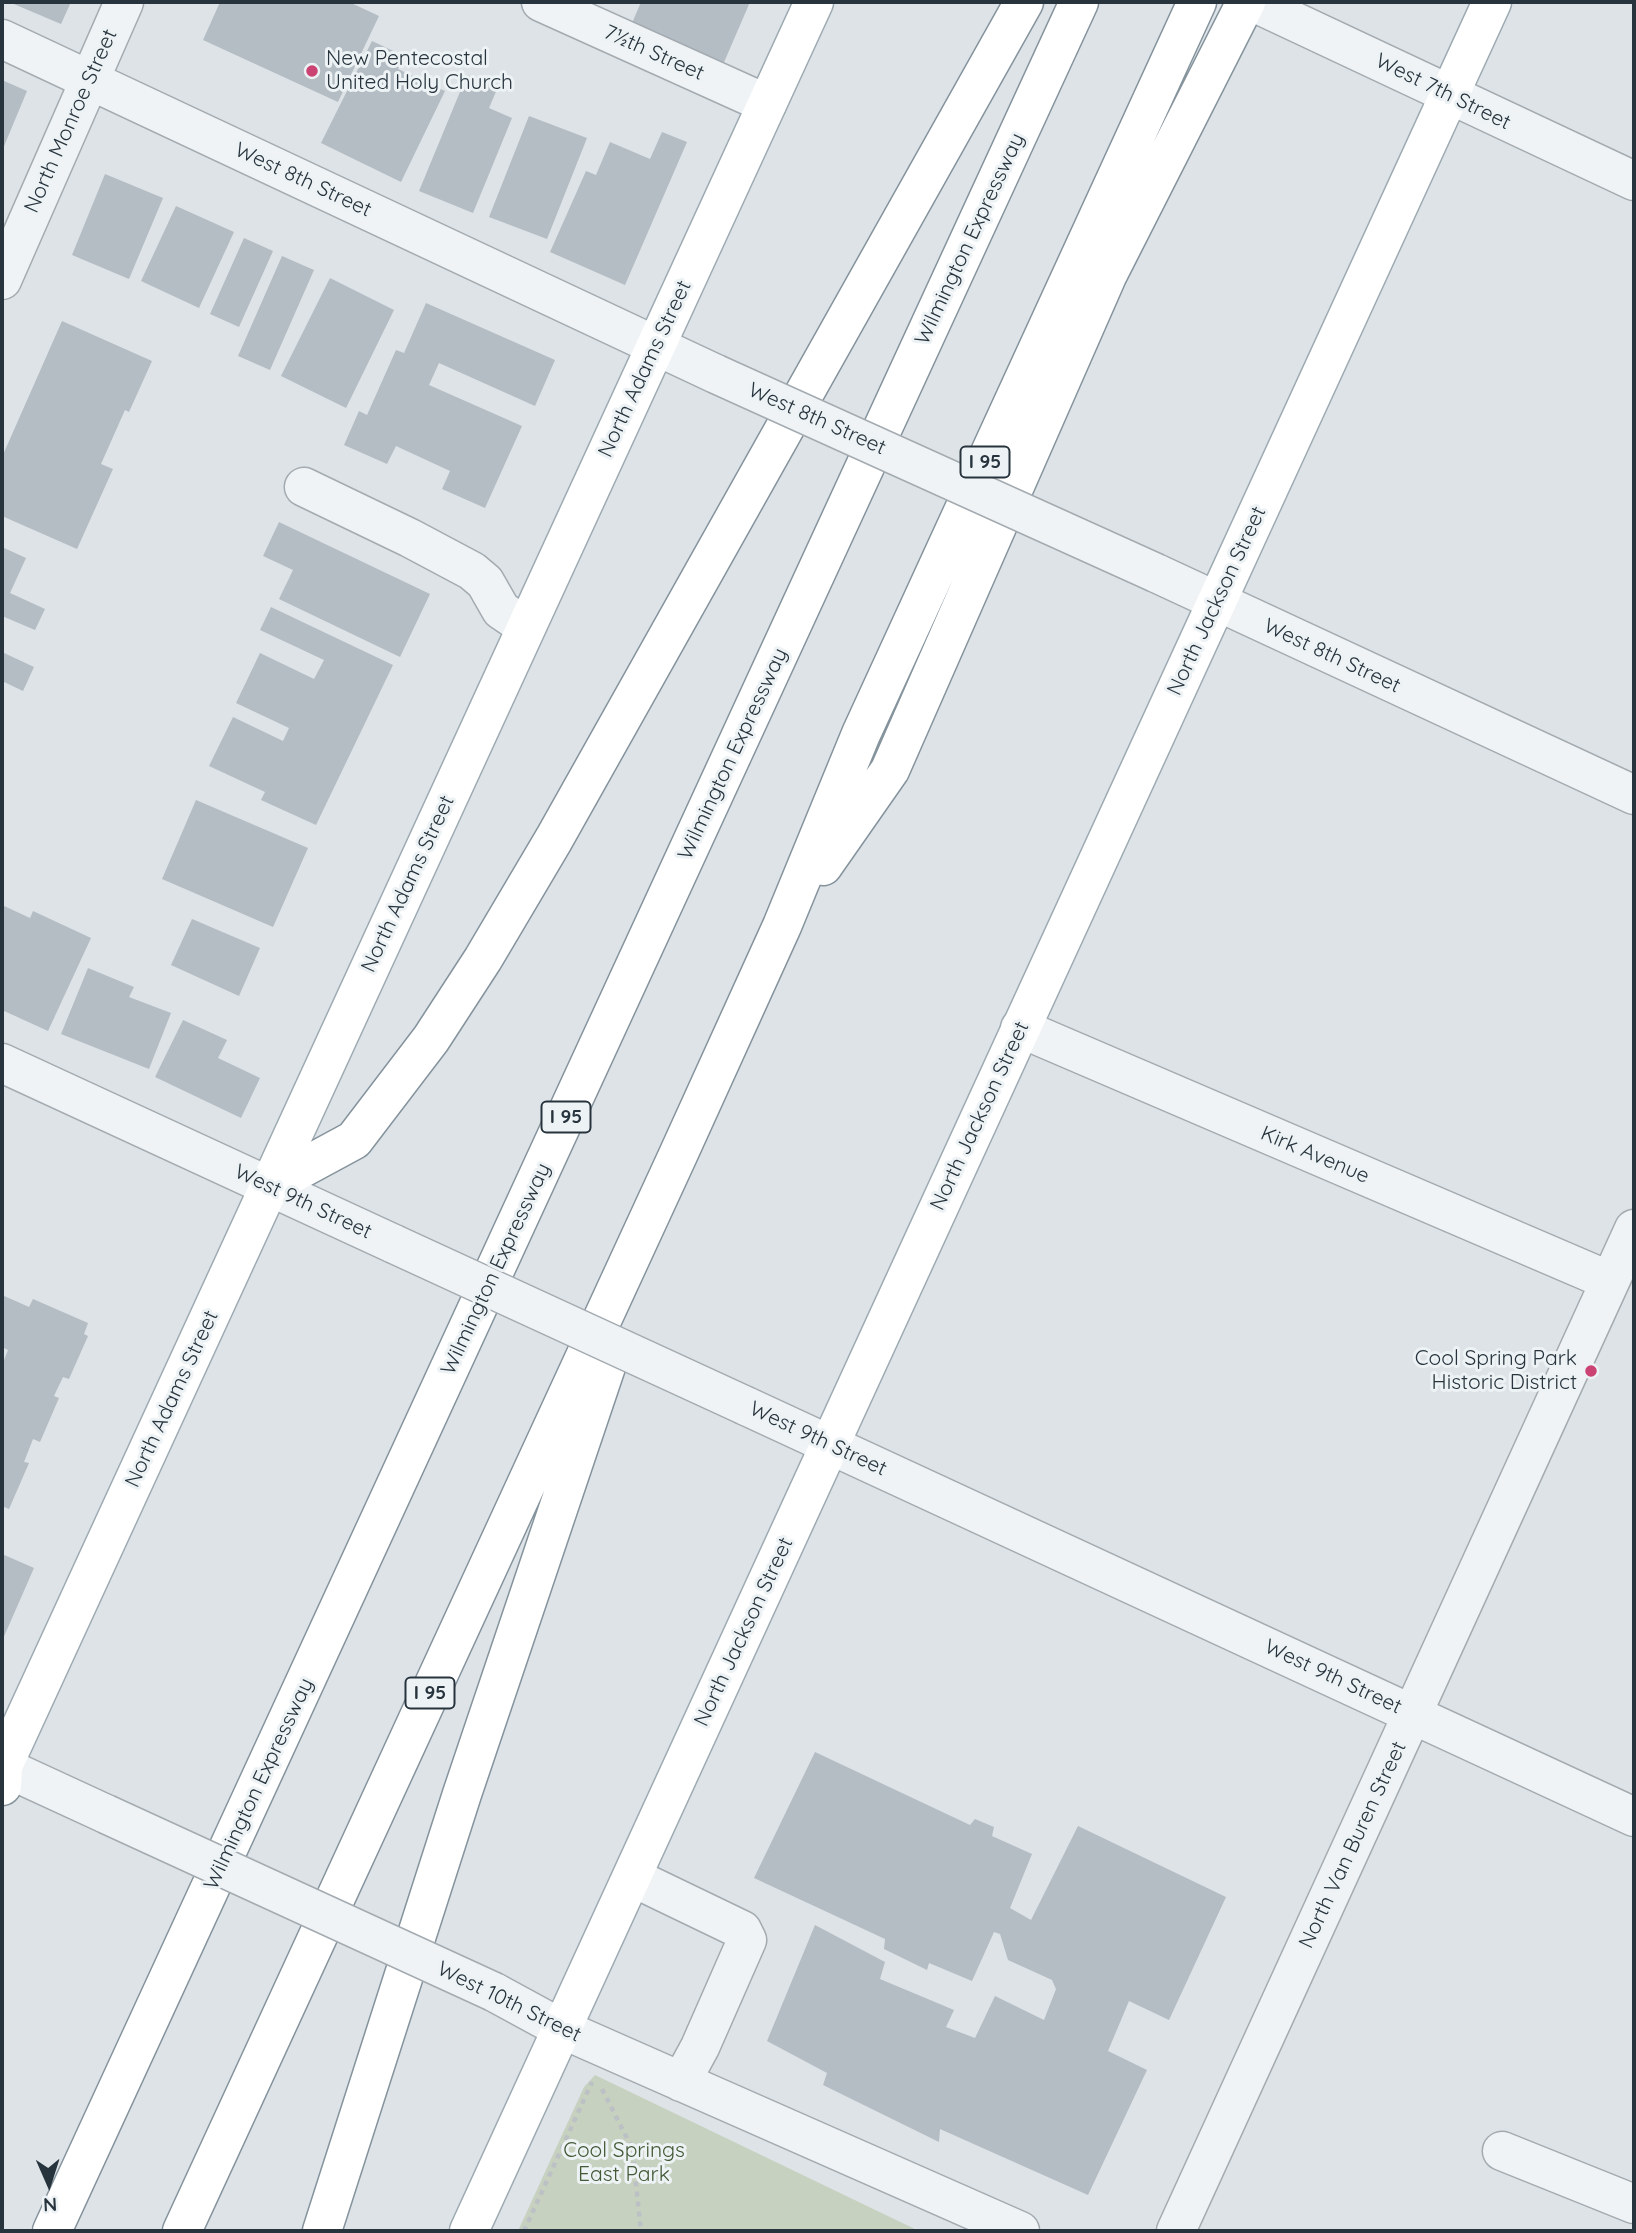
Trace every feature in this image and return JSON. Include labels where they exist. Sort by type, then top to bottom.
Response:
[{"type":"main road","name":"North Adams Street","points":[[2,1772],[814,2]]},
{"type":"main road","points":[[269,1186],[354,1140],[431,1039],[483,959],[554,839],[1024,2]]},
{"type":"main road","name":"Wilmington Expressway","points":[[52,2231],[1079,2]]},
{"type":"main road","name":"I 95","points":[[182,2231],[782,926],[860,734],[1197,2]]},
{"type":"main road","points":[[782,926],[890,771],[1107,276],[1246,2]]},
{"type":"main road","name":"North Jackson Street","points":[[469,2231],[1492,2]]},
{"type":"main road","points":[[322,2231],[462,1794],[678,1154]]},
{"type":"street","name":"North Monroe Street","points":[[2,279],[124,2]]},
{"type":"street","name":"7½th Street","points":[[541,2],[767,104]]},
{"type":"street","name":"West 7th Street","points":[[1253,2],[1634,181]]},
{"type":"street","name":"West 8th Street","points":[[2,39],[716,373],[1634,795]]},
{"type":"street","points":[[304,487],[472,571],[485,582],[501,610],[526,627]]},
{"type":"street","name":"Kirk Avenue","points":[[1020,1028],[1611,1281]]},
{"type":"street","name":"West 9th Street","points":[[2,1063],[1634,1817]]},
{"type":"street","name":"North Van Buren Street","points":[[1176,2231],[1634,1229]]},
{"type":"street","name":"West 10th Street","points":[[2,1772],[106,1814],[494,1992],[562,2029],[1020,2231]]},
{"type":"street","points":[[632,1877],[742,1930],[747,1940],[700,2048],[681,2082]]},
{"type":"street","points":[[1502,2151],[1634,2204]]},
{"type":"path","points":[[524,2231],[595,2075],[632,2148],[641,2231]]},
{"type":"green space","name":"Cool Springs East Park","points":[[595,2075],[919,2231],[518,2231],[584,2087]]},
{"type":"building","points":[[9,2],[71,2],[61,24]]},
{"type":"building","name":"New Pentecostal United Holy Church","points":[[220,2],[349,2],[379,16],[338,102],[203,40]]},
{"type":"building","points":[[641,2],[750,2],[722,67],[630,28]]},
{"type":"building","points":[[372,41],[404,56],[398,69],[445,91],[401,182],[321,143]]},
{"type":"building","points":[[467,75],[498,87],[489,108],[512,118],[473,213],[419,191]]},
{"type":"building","points":[[2,80],[27,91],[2,151]]},
{"type":"building","points":[[529,116],[587,138],[547,239],[489,217]]},
{"type":"building","points":[[662,132],[687,142],[625,285],[550,252],[586,171],[596,175],[610,142],[650,159]]},
{"type":"building","points":[[105,174],[163,198],[129,279],[72,255]]},
{"type":"building","points":[[176,206],[234,232],[199,308],[141,281]]},
{"type":"building","points":[[244,238],[273,251],[239,327],[210,314]]},
{"type":"building","points":[[282,256],[314,270],[270,370],[238,356]]},
{"type":"building","points":[[330,278],[394,310],[346,408],[281,376]]},
{"type":"building","points":[[426,303],[555,360],[535,406],[439,363],[429,385],[522,426],[485,508],[442,489],[450,471],[396,446],[387,464],[344,445],[359,411],[367,415],[396,350],[404,353]]},
{"type":"building","points":[[62,321],[152,361],[129,412],[125,410],[101,464],[113,469],[77,549],[2,516],[2,457]]},
{"type":"building","points":[[279,522],[430,594],[400,657],[279,599],[293,570],[263,556]]},
{"type":"building","points":[[2,547],[26,558],[10,593],[45,609],[35,630],[2,616]]},
{"type":"building","points":[[271,607],[393,665],[316,825],[261,800],[265,792],[209,766],[233,717],[283,741],[289,728],[236,703],[260,653],[314,679],[324,660],[260,630]]},
{"type":"building","points":[[2,652],[34,667],[23,691],[2,681]]},
{"type":"building","points":[[196,800],[308,848],[273,927],[162,879]]},
{"type":"building","points":[[2,905],[30,918],[33,911],[91,938],[48,1031],[2,1010]]},
{"type":"building","points":[[192,919],[260,948],[239,996],[171,965]]},
{"type":"building","points":[[88,968],[134,987],[129,997],[171,1013],[149,1069],[61,1034]]},
{"type":"building","points":[[183,1020],[227,1040],[218,1058],[260,1078],[241,1118],[155,1077]]},
{"type":"building","points":[[2,1295],[29,1307],[33,1299],[88,1323],[84,1334],[88,1336],[69,1379],[63,1377],[54,1396],[59,1398],[40,1442],[33,1439],[24,1462],[29,1463],[9,1509],[2,1506],[2,1365],[8,1350],[2,1347]]},
{"type":"building","points":[[2,1554],[34,1568],[2,1641]]},
{"type":"building","points":[[815,1752],[970,1825],[975,1819],[994,1827],[992,1836],[1032,1854],[1010,1908],[1031,1920],[1078,1826],[1226,1897],[1169,2020],[1129,2001],[1108,2051],[1147,2070],[1088,2195],[940,2129],[939,2142],[823,2085],[827,2073],[767,2041],[815,1925],[885,1962],[880,1979],[954,2010],[946,2027],[975,2038],[995,1996],[1044,2020],[1056,1989],[1052,1980],[1008,1960],[1000,1934],[994,1932],[972,1981],[929,1963],[927,1970],[884,1949],[885,1939],[754,1878]]},
{"type":"place","name":"New Pentecostal United Holy Church","points":[[312,71]]},
{"type":"place","name":"Cool Spring Park Historic District","points":[[1591,1371]]}]
